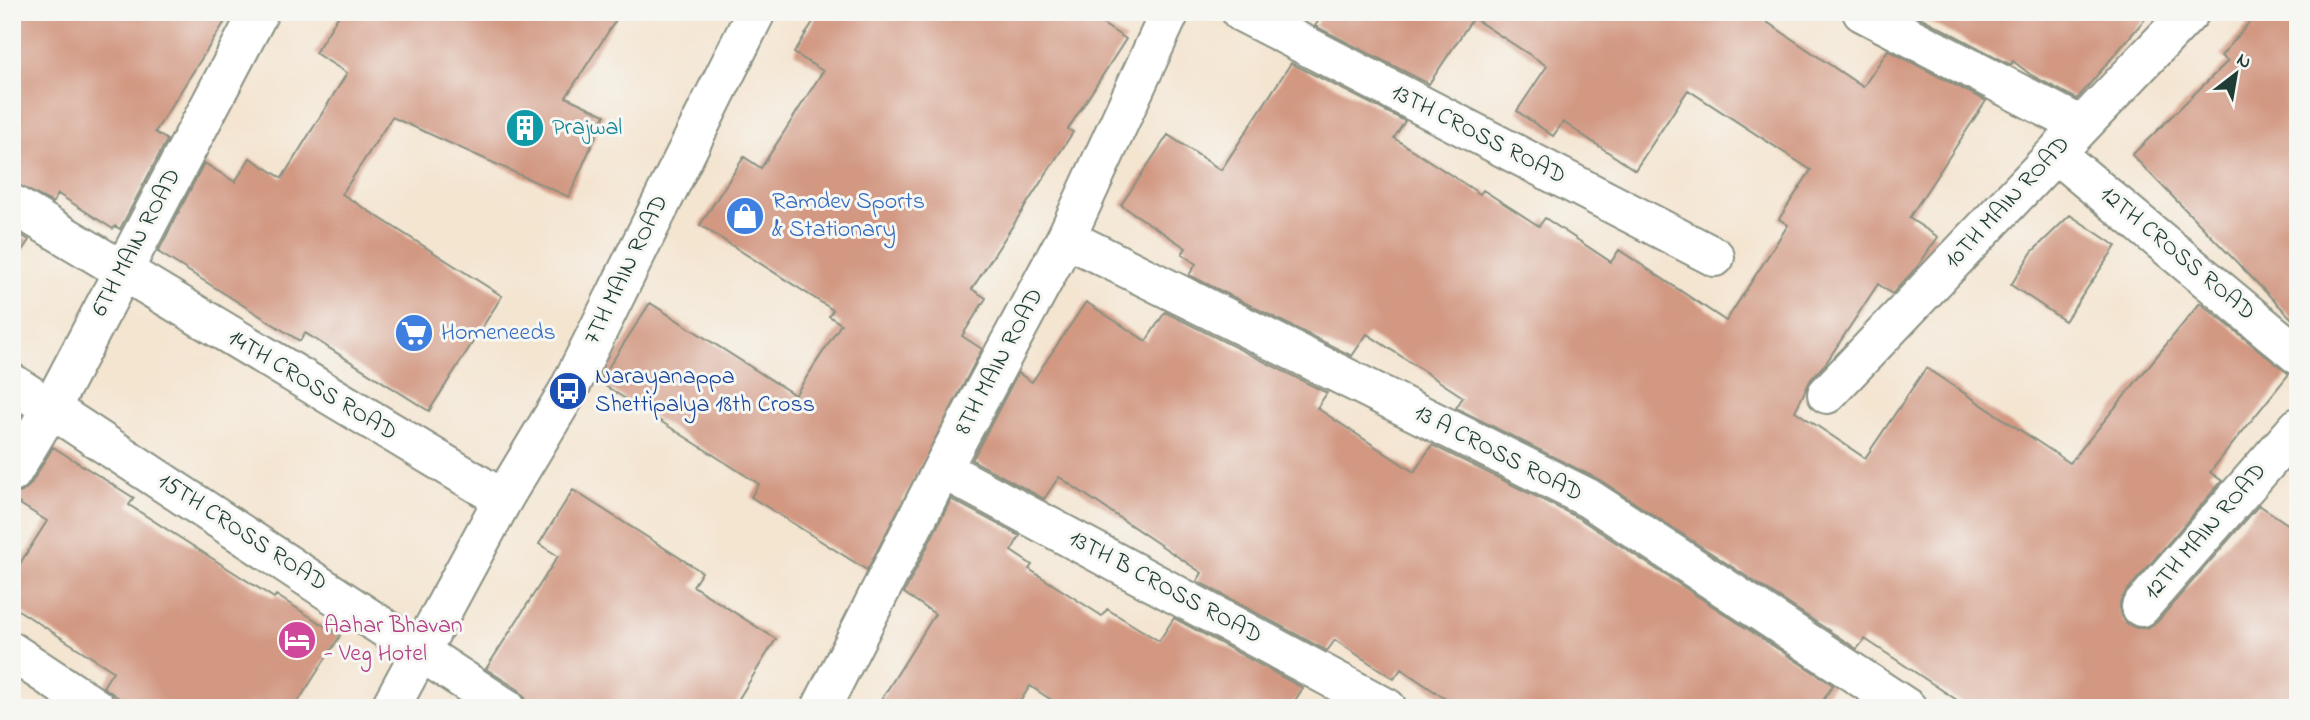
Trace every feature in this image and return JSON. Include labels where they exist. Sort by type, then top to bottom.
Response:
[{"type":"street","name":"6TH MAIN ROAD","points":[[12,473],[51,408],[259,12]]},
{"type":"street","name":"7TH MAIN ROAD","points":[[390,708],[503,499],[568,391],[756,12]]},
{"type":"street","name":"8TH MAIN ROAD","points":[[821,708],[942,469],[1066,239],[1170,12]]},
{"type":"street","name":"13TH CROSS ROAD","points":[[1241,12],[1715,257]]},
{"type":"street","name":"12TH CROSS ROAD","points":[[1862,12],[2068,139],[2298,355]]},
{"type":"street","name":"10TH MAIN ROAD","points":[[1827,394],[2190,12]]},
{"type":"street","name":"14TH CROSS ROAD","points":[[12,204],[121,272],[503,499]]},
{"type":"street","name":"13 A CROSS ROAD","points":[[1066,239],[1588,498],[1908,708]]},
{"type":"street","name":"15TH CROSS ROAD","points":[[12,383],[506,708]]},
{"type":"street","name":"12TH MAIN ROAD","points":[[2141,607],[2298,427]]},
{"type":"street","name":"13TH B CROSS ROAD","points":[[942,469],[1387,708]]},
{"type":"street","points":[[12,652],[96,708]]},
{"type":"building","points":[[12,12],[231,12],[155,132],[167,140],[120,229],[115,226],[113,229],[58,194],[53,203],[12,182]]},
{"type":"building","points":[[341,12],[621,12],[566,97],[605,115],[569,197],[392,117],[342,194],[502,296],[429,411],[305,333],[300,341],[158,252],[204,163],[235,182],[250,158],[282,178],[347,73],[315,53]]},
{"type":"building","points":[[819,12],[1084,12],[1126,39],[1068,129],[1073,132],[972,289],[986,298],[962,336],[982,349],[867,570],[751,497],[759,484],[599,382],[650,303],[795,395],[841,324],[829,316],[833,310],[700,225],[744,157],[761,168],[823,71],[794,53]]},
{"type":"building","points":[[1324,12],[1752,12],[1863,87],[1888,50],[1986,101],[1909,218],[1938,237],[1918,266],[1892,294],[1878,284],[1826,363],[1811,379],[1795,411],[1865,458],[1926,368],[2070,463],[2200,303],[2289,374],[2210,472],[2222,481],[2125,593],[2120,602],[2120,613],[2126,623],[2136,628],[2147,628],[2157,622],[2259,505],[2298,531],[2298,708],[1969,708],[1865,639],[1857,649],[1600,480],[1456,408],[1463,397],[1367,334],[1352,356],[1189,275],[1196,264],[1182,254],[1186,248],[1121,205],[1168,135],[1221,170],[1291,63],[1405,121],[1394,138],[1480,194],[1483,190],[1539,226],[1545,218],[1611,262],[1619,250],[1726,321],[1788,225],[1779,219],[1811,170],[1688,90],[1635,170],[1563,122],[1553,136],[1517,111],[1547,66],[1473,18],[1429,84],[1315,26]]},
{"type":"building","points":[[2151,12],[2077,99],[2031,75],[2013,61],[2011,65],[1912,13]]},
{"type":"building","points":[[2258,12],[2298,12],[2298,325],[2132,155],[2228,61],[2221,56]]},
{"type":"building","points":[[2070,215],[2116,246],[2065,321],[2011,285],[2032,252]]},
{"type":"building","points":[[12,230],[29,240],[12,266]]},
{"type":"building","points":[[1086,302],[1146,341],[1165,312],[1327,393],[1317,408],[1414,472],[1432,445],[1577,517],[1833,685],[1818,708],[1459,708],[1401,669],[1394,679],[1335,640],[1327,651],[1197,581],[1202,573],[1059,477],[1044,499],[972,460],[1018,373],[1032,382]]},
{"type":"building","points":[[53,447],[134,498],[129,505],[274,598],[276,595],[340,636],[294,708],[133,708],[103,687],[113,671],[12,606],[12,576],[47,521],[12,499],[12,495],[22,492],[30,485]]},
{"type":"building","points":[[573,490],[702,572],[693,586],[776,639],[733,708],[528,708],[519,690],[486,669],[558,556],[539,544]]},
{"type":"building","points":[[951,499],[1020,536],[1011,551],[1032,565],[1029,569],[1102,616],[1107,609],[1159,641],[1174,618],[1303,688],[1290,708],[1064,708],[1030,686],[1016,708],[876,708],[935,614],[904,593]]},
{"type":"place","name":"Prajwal","points":[[525,128]]},
{"type":"place","name":"Ramdev Sports & Stationary","points":[[745,216]]},
{"type":"place","name":"Homeneeds","points":[[414,333]]},
{"type":"place","name":"Narayanappa Shettipalya 18th Cross","points":[[568,391]]},
{"type":"place","name":"Aahar Bhavan - Veg Hotel","points":[[297,640]]}]
